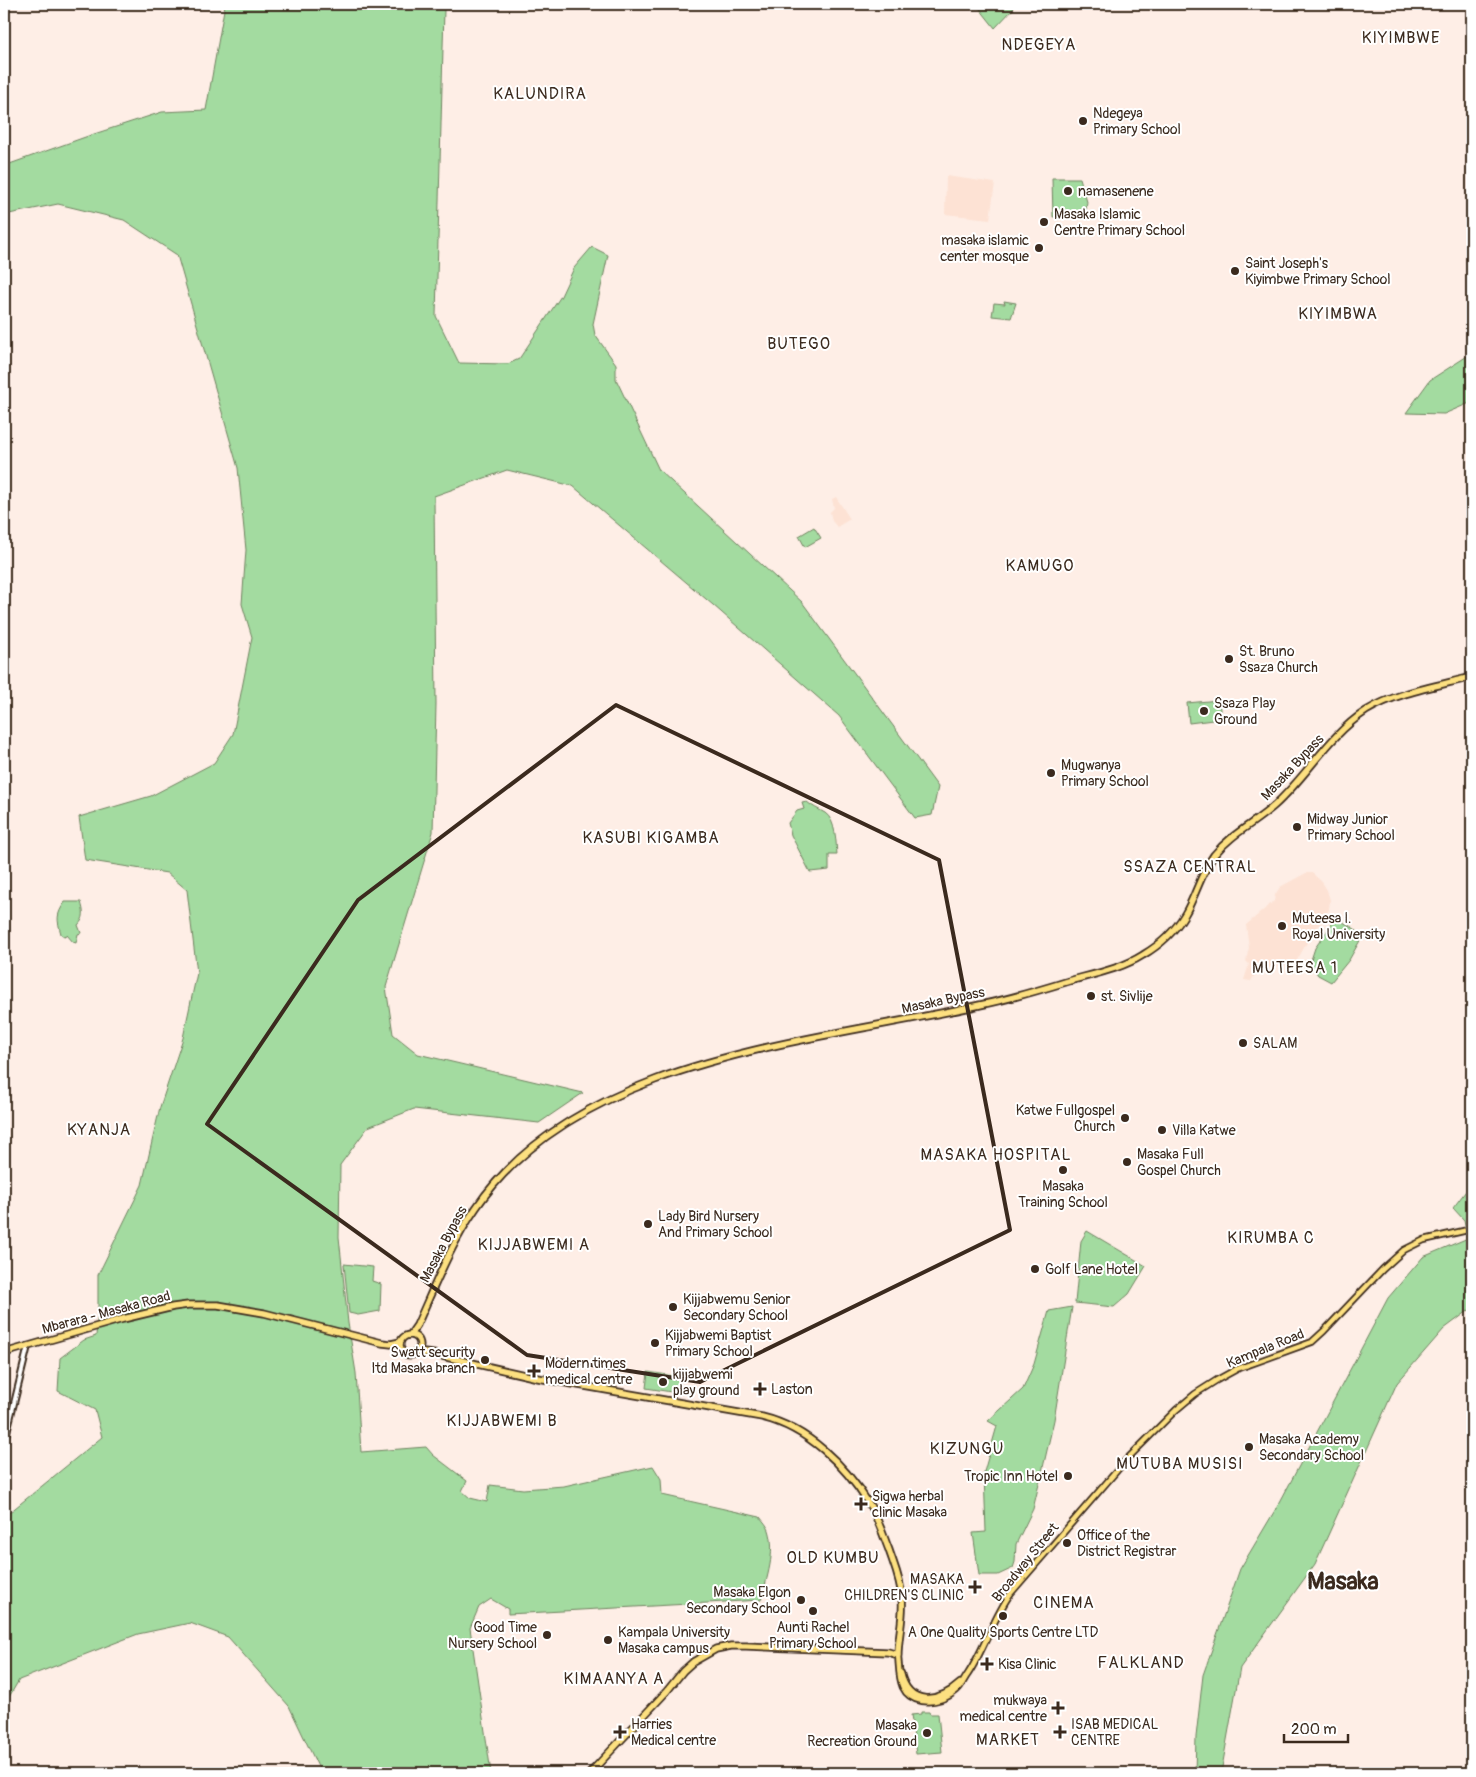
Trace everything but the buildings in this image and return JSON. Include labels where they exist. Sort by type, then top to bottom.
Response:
[{"type":"highway","name":"Masaka Bypass","points":[[410,1335],[417,1325],[454,1244],[476,1207],[522,1155],[553,1131],[584,1111],[647,1083],[740,1054],[939,1015],[1000,1001],[1087,976],[1134,960],[1153,948],[1173,930],[1185,912],[1207,866],[1224,844],[1274,806],[1335,739],[1356,719],[1378,704],[1472,678]]},
{"type":"highway","name":"Mbarara - Masaka Road","points":[[4,1353],[150,1312],[173,1307],[198,1305],[218,1305],[264,1313],[382,1343],[400,1342]]},
{"type":"highway","name":"Masaka Bypass","points":[[417,1325],[417,1338]]},
{"type":"highway","points":[[433,1354],[420,1346],[417,1338],[410,1335],[402,1338],[400,1342],[400,1349],[408,1355],[416,1352],[433,1354],[538,1378],[762,1417],[781,1422],[811,1438],[851,1478],[869,1504],[880,1526],[901,1588],[902,1610],[898,1652],[746,1646],[716,1649],[693,1662],[683,1671],[667,1691],[590,1773]]},
{"type":"highway","name":"Mbarara - Masaka Road","points":[[391,1344],[400,1349]]},
{"type":"highway","points":[[416,1352],[420,1346]]},
{"type":"main road","name":"Kampala Road","points":[[1100,1491],[1127,1459],[1176,1410],[1206,1386],[1237,1369],[1312,1342],[1404,1250],[1424,1240],[1472,1229]]},
{"type":"main road","points":[[4,1444],[28,1346]]},
{"type":"main road","name":"Broadway Street","points":[[898,1652],[898,1672],[901,1684],[912,1697],[926,1701],[941,1698],[958,1689],[981,1652],[996,1618],[1008,1597],[1100,1491]]},
{"type":"highlighted area","points":[[616,705],[939,860],[1010,1230],[700,1382],[527,1355],[207,1124],[358,900]]},
{"type":"shaded area","points":[[946,176],[995,183],[990,219],[945,214]]},
{"type":"shaded area","points":[[836,497],[850,519],[837,527],[832,521],[830,512],[834,508],[832,499]]},
{"type":"shaded area","name":"Muteesa I. Royal University","points":[[1306,873],[1312,873],[1322,882],[1327,890],[1330,900],[1325,918],[1314,930],[1295,964],[1273,966],[1256,973],[1251,981],[1244,980],[1249,964],[1246,961],[1249,947],[1246,925],[1274,901],[1280,887]]},
{"type":"green space","points":[[225,4],[446,4],[444,9],[436,316],[459,363],[508,364],[519,359],[561,296],[574,268],[592,247],[608,255],[593,324],[595,335],[616,364],[616,379],[659,470],[802,602],[938,787],[932,815],[915,818],[839,716],[713,605],[573,486],[507,470],[434,496],[436,704],[433,832],[386,987],[393,1034],[418,1054],[583,1093],[539,1123],[414,1109],[368,1127],[340,1165],[339,1237],[348,1323],[356,1373],[361,1452],[426,1447],[433,1455],[467,1481],[462,1491],[470,1498],[487,1502],[490,1485],[523,1489],[564,1486],[653,1466],[661,1479],[662,1495],[760,1517],[769,1530],[772,1547],[770,1565],[761,1600],[508,1614],[508,1609],[491,1599],[479,1607],[470,1628],[491,1773],[321,1773],[289,1706],[228,1637],[190,1623],[138,1634],[19,1680],[4,1703],[4,1517],[102,1437],[95,1410],[58,1391],[60,1358],[84,1340],[96,1336],[98,1275],[142,1185],[160,1107],[183,1038],[197,973],[187,890],[167,873],[85,860],[79,817],[151,796],[214,763],[233,734],[252,637],[242,604],[246,550],[238,468],[177,255],[124,220],[58,204],[4,215],[4,166],[162,112],[206,110]]},
{"type":"green space","points":[[976,4],[1008,4],[1014,8],[995,28]]},
{"type":"green space","name":"namasenene","points":[[1052,178],[1080,178],[1087,202],[1086,210],[1053,217]]},
{"type":"green space","points":[[1004,301],[1016,303],[1011,318],[992,316],[994,303],[1005,304]]},
{"type":"green space","points":[[1472,353],[1472,402],[1444,414],[1406,413],[1430,380]]},
{"type":"green space","points":[[814,527],[821,538],[805,547],[799,536]]},
{"type":"green space","name":"Ssaza Play Ground","points":[[1219,700],[1221,719],[1189,723],[1187,703]]},
{"type":"green space","points":[[807,802],[829,816],[833,826],[837,855],[829,855],[829,870],[810,872],[791,835],[788,823],[797,811],[804,809],[802,803]]},
{"type":"green space","points":[[65,902],[81,902],[83,917],[78,925],[81,933],[78,934],[76,943],[67,935],[61,934],[58,917]]},
{"type":"green space","points":[[1336,918],[1355,929],[1362,937],[1349,960],[1331,982],[1318,975],[1310,963],[1315,948]]},
{"type":"green space","points":[[1472,1183],[1472,1308],[1444,1329],[1397,1383],[1315,1564],[1240,1668],[1221,1773],[1195,1773],[1196,1737],[1203,1675],[1240,1569],[1280,1502],[1388,1298],[1423,1257],[1468,1238],[1464,1220],[1453,1208]]},
{"type":"green space","points":[[1087,1231],[1146,1266],[1129,1294],[1114,1307],[1075,1303],[1081,1241]]},
{"type":"green space","points":[[344,1264],[373,1267],[372,1281],[381,1284],[380,1311],[358,1315],[349,1313]]},
{"type":"green space","points":[[1072,1307],[1054,1420],[1033,1509],[1016,1544],[1013,1568],[998,1575],[979,1575],[973,1533],[986,1532],[984,1472],[997,1426],[988,1421],[1023,1389],[1034,1364],[1049,1311]]},
{"type":"green space","name":"kijjabwemi play ground","points":[[648,1372],[681,1377],[678,1393],[646,1388]]},
{"type":"green space","name":"Masaka Recreation Ground","points":[[921,1712],[938,1714],[942,1752],[916,1754],[911,1715],[921,1714]]},
{"type":"place","name":"Ndegeya Primary School","points":[[1083,121]]},
{"type":"place","name":"namasenene","points":[[1068,191]]},
{"type":"place","name":"Masaka Islamic Centre Primary School","points":[[1044,222]]},
{"type":"place","name":"masaka islamic center mosque","points":[[1039,248]]},
{"type":"place","name":"Saint Joseph's Kiyimbwe Primary School","points":[[1235,271]]},
{"type":"place","name":"St. Bruno Ssaza Church","points":[[1229,659]]},
{"type":"place","name":"Ssaza Play Ground","points":[[1204,711]]},
{"type":"place","name":"Mugwanya Primary School","points":[[1051,773]]},
{"type":"place","name":"Midway Junior Primary School","points":[[1297,827]]},
{"type":"place","name":"Muteesa I. Royal University","points":[[1282,926]]},
{"type":"place","name":"st. Sivlije","points":[[1091,996]]},
{"type":"place","name":"SALAM","points":[[1243,1043]]},
{"type":"place","name":"Katwe Fullgospel Church","points":[[1125,1118]]},
{"type":"place","name":"Villa Katwe","points":[[1162,1130]]},
{"type":"place","name":"Masaka Full Gospel Church","points":[[1127,1162]]},
{"type":"place","name":"Masaka Training School","points":[[1063,1170]]},
{"type":"place","name":"Lady Bird Nursery And Primary School","points":[[648,1224]]},
{"type":"place","name":"Golf Lane Hotel","points":[[1035,1269]]},
{"type":"place","name":"Kijjabwemu Senior Secondary School","points":[[673,1307]]},
{"type":"place","name":"Kijjabwemi Baptist Primary School","points":[[655,1343]]},
{"type":"place","name":"Swatt security ltd Masaka branch","points":[[485,1360]]},
{"type":"place","name":"Modern times medical centre","points":[[534,1371]]},
{"type":"place","name":"kijjabwemi play ground","points":[[663,1382]]},
{"type":"place","name":"Laston","points":[[760,1389]]},
{"type":"place","name":"Masaka Academy Secondary School","points":[[1249,1447]]},
{"type":"place","name":"Tropic Inn Hotel","points":[[1068,1476]]},
{"type":"place","name":"Sigwa herbal clinic Masaka","points":[[861,1504]]},
{"type":"place","name":"Office of the District Registrar","points":[[1067,1543]]},
{"type":"place","name":"MASAKA CHILDREN'S CLINIC","points":[[975,1587]]},
{"type":"place","name":"Masaka Elgon Secondary School","points":[[801,1600]]},
{"type":"place","name":"Aunti Rachel Primary School","points":[[813,1611]]},
{"type":"place","name":"A One Quality Sports Centre LTD","points":[[1003,1616]]},
{"type":"place","name":"Good Time Nursery School","points":[[547,1635]]},
{"type":"place","name":"Kampala University Masaka campus","points":[[608,1640]]},
{"type":"place","name":"Kisa Clinic","points":[[987,1664]]},
{"type":"place","name":"mukwaya medical centre","points":[[1058,1708]]},
{"type":"place","name":"Harries Medical centre","points":[[620,1732]]},
{"type":"place","name":"ISAB MEDICAL CENTRE","points":[[1060,1732]]},
{"type":"place","name":"Masaka Recreation Ground","points":[[927,1733]]},
{"type":"district","name":"KIYIMBWE","points":[[1401,37]]},
{"type":"district","name":"NDEGEYA","points":[[1039,44]]},
{"type":"district","name":"KALUNDIRA","points":[[540,93]]},
{"type":"district","name":"KIYIMBWA","points":[[1338,313]]},
{"type":"district","name":"BUTEGO","points":[[799,343]]},
{"type":"district","name":"KAMUGO","points":[[1040,565]]},
{"type":"district","name":"KASUBI KIGAMBA","points":[[651,837]]},
{"type":"district","name":"SSAZA CENTRAL","points":[[1190,866]]},
{"type":"district","name":"MUTEESA 1","points":[[1295,967]]},
{"type":"district","name":"KYANJA","points":[[99,1129]]},
{"type":"district","name":"MASAKA HOSPITAL","points":[[996,1154]]},
{"type":"district","name":"KIRUMBA C","points":[[1271,1237]]},
{"type":"district","name":"KIJJABWEMI A","points":[[534,1244]]},
{"type":"district","name":"KIJJABWEMI B","points":[[502,1420]]},
{"type":"district","name":"KIZUNGU","points":[[967,1448]]},
{"type":"district","name":"MUTUBA MUSISI","points":[[1180,1463]]},
{"type":"district","name":"OLD KUMBU","points":[[833,1557]]},
{"type":"district","name":"Masaka","points":[[1343,1581]]},
{"type":"district","name":"CINEMA","points":[[1064,1602]]},
{"type":"district","name":"FALKLAND","points":[[1141,1662]]},
{"type":"district","name":"KIMAANYA A","points":[[614,1678]]},
{"type":"district","name":"MARKET","points":[[1008,1739]]}]
